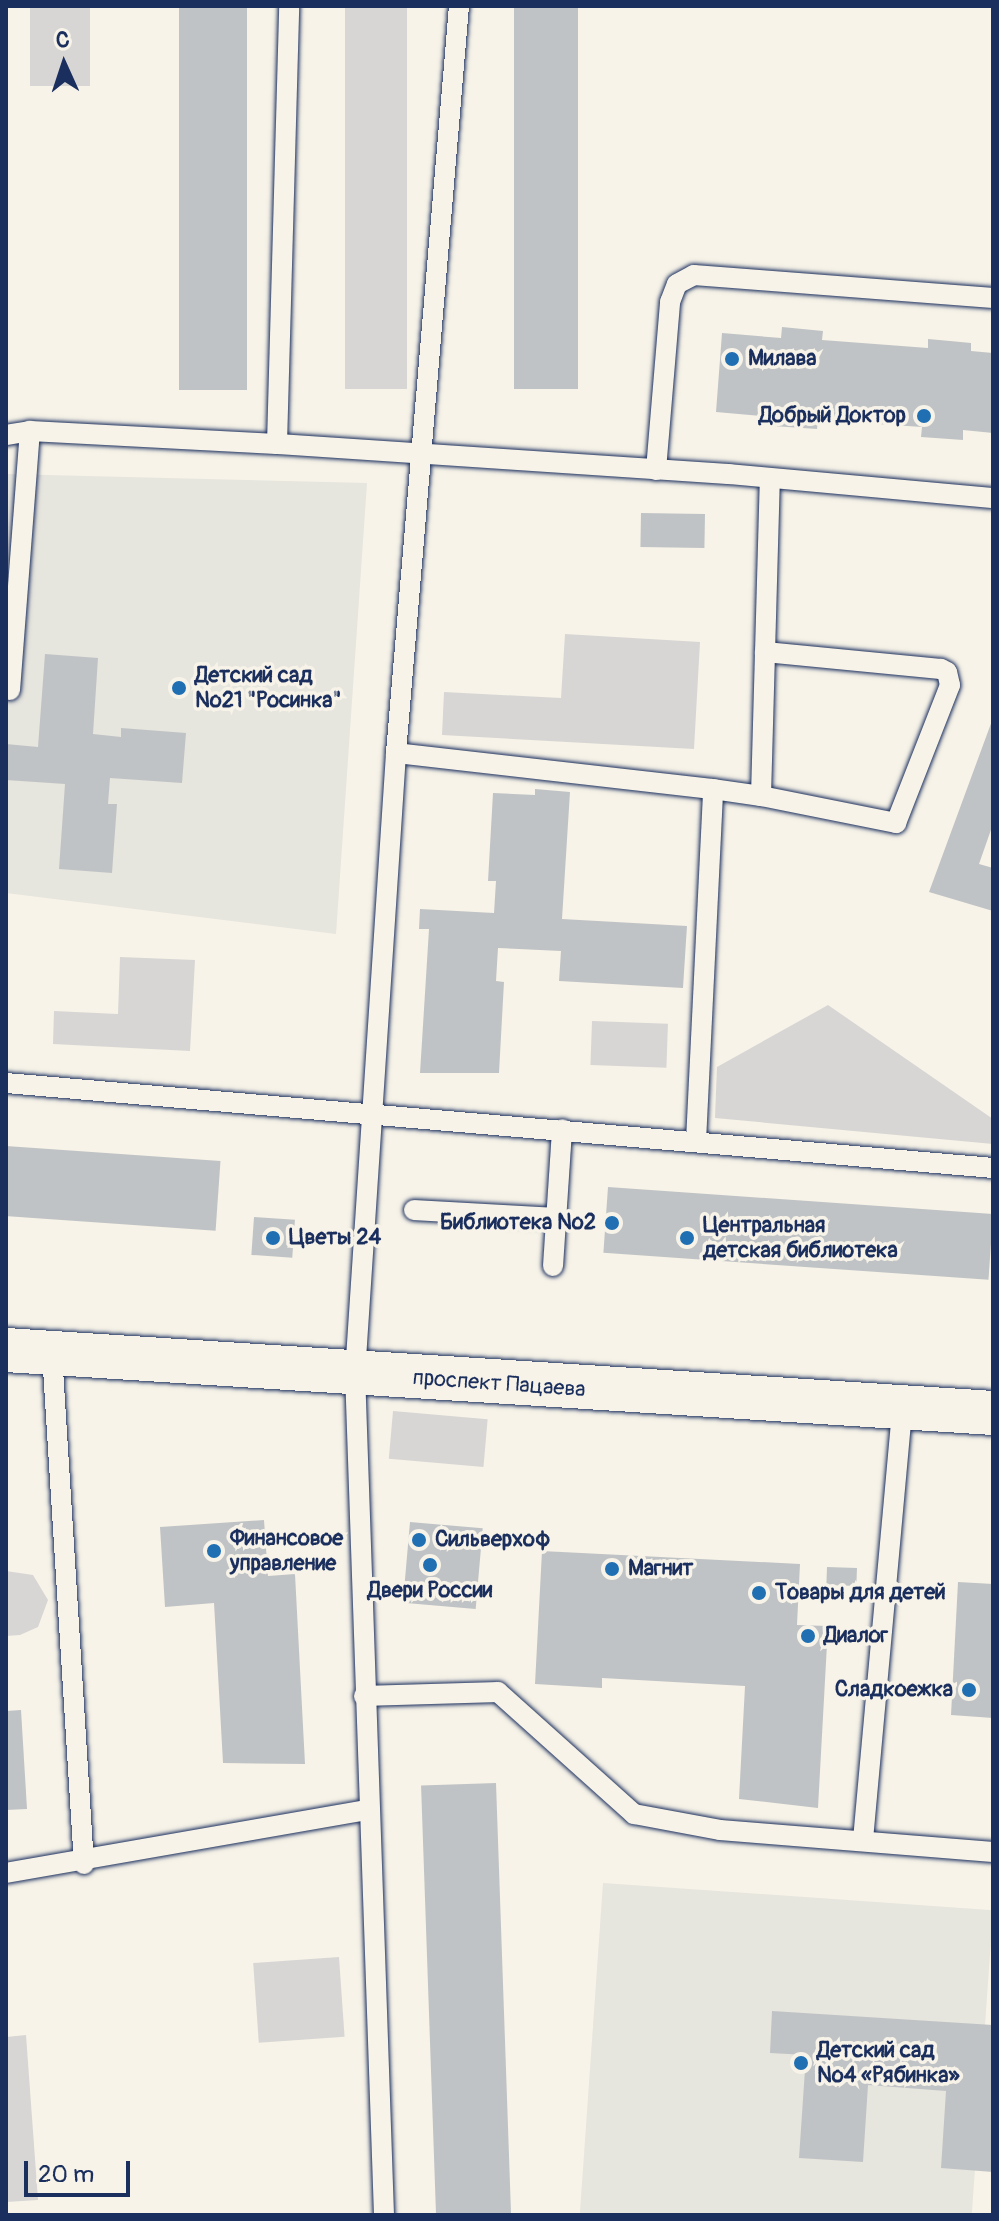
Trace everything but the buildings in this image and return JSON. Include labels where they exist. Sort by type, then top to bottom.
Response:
[{"type":"main road","name":"проспект Пацаева","points":[[6,1350],[993,1413]]},
{"type":"lane","points":[[277,444],[289,6]]},
{"type":"lane","points":[[384,2215],[355,1374],[396,753],[459,6]]},
{"type":"lane","points":[[656,470],[670,302],[677,284],[694,275],[993,298]]},
{"type":"lane","points":[[10,690],[30,431]]},
{"type":"lane","points":[[6,435],[30,431],[277,444],[656,470],[993,498]]},
{"type":"lane","points":[[761,796],[770,479]]},
{"type":"lane","points":[[396,753],[713,789],[896,823],[950,685],[947,672],[765,652]]},
{"type":"lane","points":[[696,1141],[713,789]]},
{"type":"lane","points":[[6,1083],[374,1111],[993,1168]]},
{"type":"lane","points":[[553,1266],[562,1129]]},
{"type":"lane","points":[[414,1210],[556,1218]]},
{"type":"lane","points":[[52,1353],[84,1864]]},
{"type":"lane","points":[[863,1840],[902,1408]]},
{"type":"lane","points":[[364,1696],[498,1692],[634,1814],[720,1830],[993,1852]]},
{"type":"lane","points":[[6,1873],[84,1864],[368,1810]]},
{"type":"shaded area","points":[[30,6],[90,6],[90,86],[30,86]]},
{"type":"shaded area","points":[[345,6],[407,6],[407,389],[345,389]]},
{"type":"shaded area","name":"Детский сад №21 \"Росинка\"","points":[[6,474],[367,483],[336,934],[6,893]]},
{"type":"shaded area","points":[[565,634],[700,642],[694,749],[442,735],[444,692],[561,698]]},
{"type":"shaded area","points":[[120,957],[195,960],[190,1051],[53,1044],[54,1011],[118,1014]]},
{"type":"shaded area","points":[[828,1005],[993,1119],[993,1144],[715,1118],[717,1067]]},
{"type":"shaded area","points":[[592,1021],[668,1024],[666,1068],[590,1065]]},
{"type":"shaded area","points":[[393,1411],[488,1419],[483,1467],[389,1459]]},
{"type":"shaded area","points":[[6,1571],[33,1575],[48,1600],[38,1627],[20,1635],[6,1636]]},
{"type":"shaded area","name":"Детский сад №4 «Рябинка»","points":[[603,1883],[993,1910],[972,2215],[580,2214]]},
{"type":"shaded area","points":[[339,1957],[345,2037],[259,2043],[253,1963]]},
{"type":"shaded area","points":[[26,2035],[38,2200],[6,2202],[6,2037]]},
{"type":"place","name":"Милава","points":[[732,359]]},
{"type":"place","name":"Добрый Доктор","points":[[924,416]]},
{"type":"place","name":"Детский сад №21 \"Росинка\"","points":[[179,688]]},
{"type":"place","name":"Библиотека №2","points":[[612,1223]]},
{"type":"place","name":"Цветы 24","points":[[273,1238]]},
{"type":"place","name":"Центральная детская библиотека","points":[[687,1238]]},
{"type":"place","name":"Сильверхоф","points":[[419,1540]]},
{"type":"place","name":"Финансовое управление","points":[[214,1551]]},
{"type":"place","name":"Двери России","points":[[430,1565]]},
{"type":"place","name":"Магнит","points":[[612,1569]]},
{"type":"place","name":"Товары для детей","points":[[759,1593]]},
{"type":"place","name":"Диалог","points":[[808,1636]]},
{"type":"place","name":"Сладкоежка","points":[[969,1690]]},
{"type":"place","name":"Детский сад №4 «Рябинка»","points":[[801,2063]]}]
